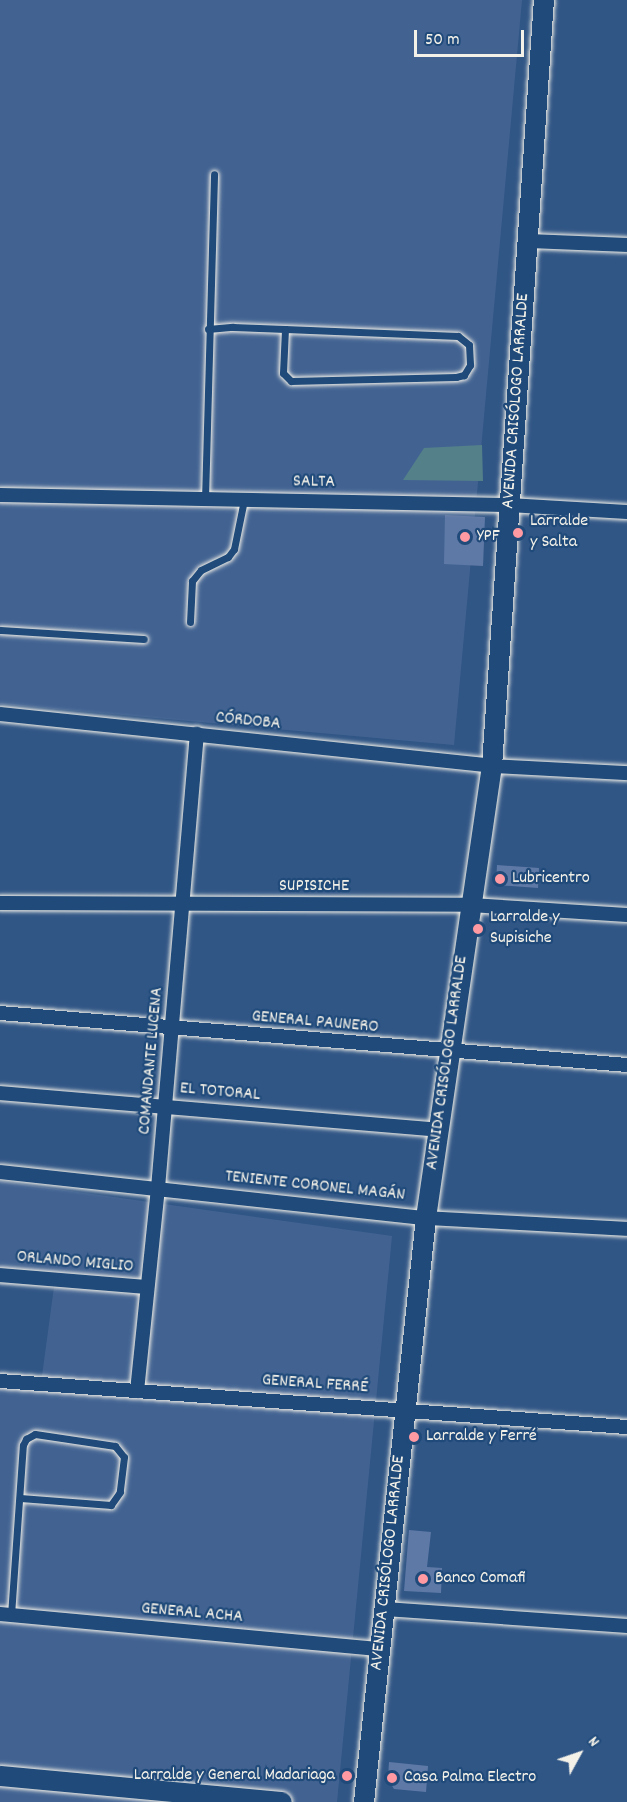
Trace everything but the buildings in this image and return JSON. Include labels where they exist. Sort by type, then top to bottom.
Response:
[{"type":"main road","name":"AVENIDA CRISÓLOGO LARRALDE","points":[[364,1802],[426,1218],[437,1130],[492,766],[509,505],[530,241],[544,0]]},
{"type":"main road","points":[[0,1776],[282,1802]]},
{"type":"street","points":[[530,241],[627,245]]},
{"type":"street","name":"SALTA","points":[[0,495],[509,505],[627,512]]},
{"type":"street","name":"CÓRDOBA","points":[[0,714],[492,766],[627,773]]},
{"type":"street","name":"COMANDANTE LUCENA","points":[[136,1391],[166,1106],[197,734]]},
{"type":"street","name":"SUPISICHE","points":[[0,903],[471,905],[627,915]]},
{"type":"street","name":"GENERAL PAUNERO","points":[[0,1013],[173,1030],[627,1065]]},
{"type":"street","name":"EL TOTORAL","points":[[0,1093],[437,1130]]},
{"type":"street","name":"TENIENTE CORONEL MAGÁN","points":[[0,1172],[426,1218],[627,1229]]},
{"type":"street","name":"ORLANDO MIGLIO","points":[[0,1275],[146,1287]]},
{"type":"street","name":"GENERAL FERRÉ","points":[[0,1381],[627,1427]]},
{"type":"street","points":[[385,1609],[627,1626]]},
{"type":"street","name":"GENERAL ACHA","points":[[6,1615],[380,1649]]},
{"type":"lane","points":[[205,499],[214,174]]},
{"type":"lane","points":[[208,328],[285,329],[458,336],[469,345],[470,365],[464,375],[456,377],[291,381],[283,373],[285,329]]},
{"type":"lane","points":[[190,622],[192,580],[201,570],[228,557],[234,549],[244,500]]},
{"type":"lane","points":[[0,630],[144,639]]},
{"type":"lane","points":[[6,1615],[20,1498],[23,1445],[35,1434],[115,1446],[124,1457],[120,1492],[111,1504],[20,1498]]},
{"type":"shaded area","points":[[0,0],[522,0],[454,745],[0,704]]},
{"type":"shaded area","points":[[0,1181],[392,1236],[337,1802],[0,1802],[0,1372],[42,1376],[54,1287],[0,1285]]},
{"type":"green space","points":[[482,445],[483,481],[403,480],[424,448]]},
{"type":"place","name":"Larralde y Salta","points":[[518,533]]},
{"type":"place","name":"YPF","points":[[465,537]]},
{"type":"place","name":"Lubricentro","points":[[500,879]]},
{"type":"place","name":"Larralde y Supisiche","points":[[478,929]]},
{"type":"place","name":"Larralde y Ferré","points":[[414,1437]]},
{"type":"place","name":"Banco Comafi","points":[[423,1579]]},
{"type":"place","name":"Larralde y General Madariaga","points":[[347,1776]]},
{"type":"place","name":"Casa Palma Electro","points":[[392,1778]]}]
